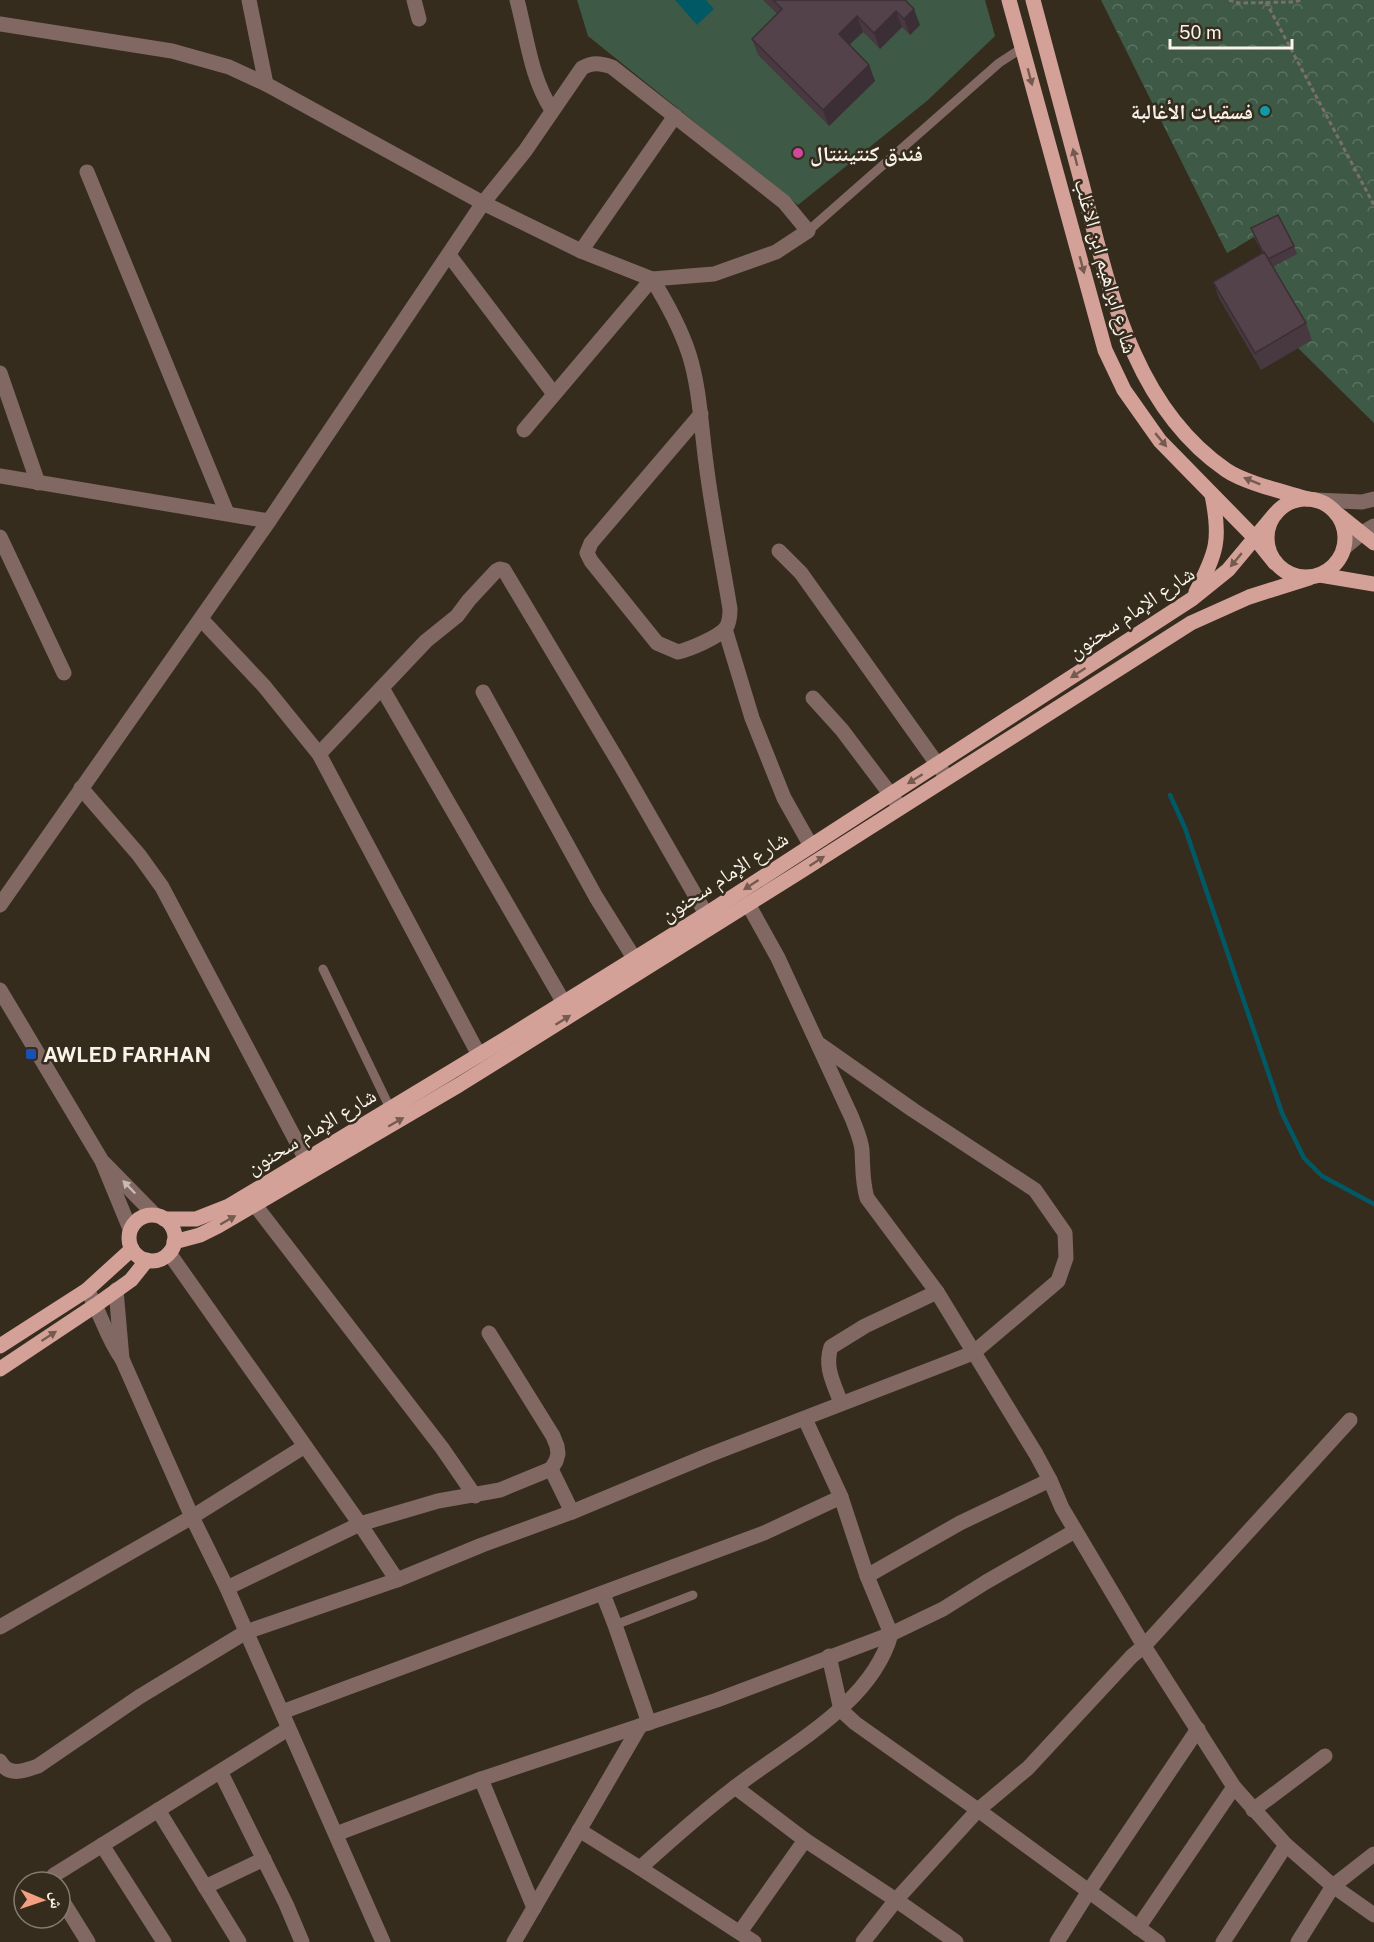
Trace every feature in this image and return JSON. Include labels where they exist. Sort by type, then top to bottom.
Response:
[{"type":"main road","name":"شارع ابراهيم ابن الاغلب","points":[[1009,0],[1105,350],[1124,390],[1160,441],[1255,538],[1275,563]]},
{"type":"main road","name":"شارع ابراهيم ابن الاغلب","points":[[1033,0],[1106,277],[1138,363],[1165,406],[1203,452],[1229,471],[1265,486],[1311,500]]},
{"type":"main road","points":[[1192,599],[1209,567],[1216,545],[1217,522],[1212,495]]},
{"type":"main road","points":[[1370,534],[1327,505],[1311,500],[1295,500],[1283,506],[1274,515],[1268,526],[1266,539],[1269,552],[1284,572],[1296,577],[1374,584]]},
{"type":"main road","points":[[1314,577],[1331,569],[1339,560],[1344,548],[1344,530],[1336,513]]},
{"type":"main road","name":"شارع الإمام سحنون","points":[[160,1217],[196,1219],[214,1213],[459,1085],[748,904],[900,807],[942,771],[1192,599],[1228,570],[1274,515]]},
{"type":"main road","name":"شارع الإمام سحنون","points":[[172,1248],[200,1236],[255,1205],[390,1108],[564,1003],[891,794],[942,771],[1191,623],[1258,593],[1314,577]]},
{"type":"main road","points":[[145,1216],[160,1217],[171,1225],[174,1233],[172,1248],[155,1261],[147,1260],[138,1256],[132,1249],[129,1239],[130,1229],[136,1221],[145,1216]]},
{"type":"main road","points":[[0,1346],[87,1290],[132,1249]]},
{"type":"main road","points":[[0,1369],[131,1280],[147,1260]]},
{"type":"street","points":[[249,0],[266,84]]},
{"type":"street","points":[[414,0],[419,19]]},
{"type":"street","points":[[517,0],[536,78],[552,110]]},
{"type":"street","points":[[0,24],[172,51],[229,68],[266,84],[483,203],[581,251],[652,279],[714,274],[776,252],[808,231],[784,202],[612,67],[600,63],[582,68],[525,151],[483,203],[269,521],[0,905]]},
{"type":"street","points":[[581,251],[675,116]]},
{"type":"street","points":[[87,172],[227,513]]},
{"type":"street","points":[[449,255],[554,394]]},
{"type":"street","points":[[524,430],[652,279]]},
{"type":"street","points":[[652,279],[671,309],[689,354],[701,414],[712,501],[730,609],[729,622],[725,629],[678,652],[663,646],[653,638],[587,553],[591,543],[701,414]]},
{"type":"street","points":[[0,374],[38,483]]},
{"type":"street","points":[[0,476],[269,521]]},
{"type":"street","points":[[1311,500],[1362,502],[1374,500]]},
{"type":"street","points":[[1344,548],[1370,534]]},
{"type":"street","points":[[0,537],[64,673]]},
{"type":"street","points":[[779,551],[801,573],[942,771]]},
{"type":"street","points":[[318,754],[426,641],[458,616],[469,600],[495,571],[500,569],[506,572],[706,914]]},
{"type":"street","points":[[201,619],[264,687],[318,754],[479,1055]]},
{"type":"street","points":[[725,629],[752,718],[784,798],[811,846]]},
{"type":"street","points":[[382,688],[564,1003]]},
{"type":"street","points":[[483,692],[596,897],[634,958]]},
{"type":"street","points":[[813,698],[842,730],[900,807]]},
{"type":"street","points":[[81,788],[139,855],[162,887],[308,1165]]},
{"type":"street","points":[[748,904],[778,958],[859,1136],[862,1150],[863,1185],[867,1198],[937,1292],[1050,1480],[1075,1531],[1144,1646],[1234,1787],[1253,1810],[1286,1845],[1333,1886],[1374,1915]]},
{"type":"street","points":[[0,990],[102,1161],[130,1229]]},
{"type":"street","points":[[0,1761],[3,1767],[10,1771],[25,1771],[38,1766],[139,1696],[246,1632],[397,1580],[482,1545],[572,1512],[709,1455],[973,1353],[1058,1281],[1066,1258],[1065,1233],[1035,1190],[817,1042]]},
{"type":"street","points":[[102,1161],[160,1217]]},
{"type":"street","points":[[255,1205],[442,1448],[475,1496]]},
{"type":"street","points":[[172,1248],[397,1580]]},
{"type":"street","points":[[87,1290],[96,1305],[111,1343],[122,1359],[192,1517],[227,1588],[383,1942]]},
{"type":"street","points":[[117,1290],[122,1359]]},
{"type":"street","points":[[841,1403],[829,1369],[827,1357],[831,1347],[866,1326],[937,1292]]},
{"type":"street","points":[[227,1588],[360,1524],[438,1501],[500,1490],[551,1469],[558,1454],[553,1436],[489,1334]]},
{"type":"street","points":[[640,1868],[735,1786],[841,1710],[873,1672],[883,1656],[891,1634],[867,1576],[841,1497],[805,1419]]},
{"type":"street","points":[[862,1942],[896,1900],[978,1810],[1028,1768],[1144,1646],[1350,1420]]},
{"type":"street","points":[[0,1627],[192,1517],[305,1446]]},
{"type":"street","points":[[551,1469],[572,1512]]},
{"type":"street","points":[[867,1576],[960,1523],[1050,1480]]},
{"type":"street","points":[[282,1712],[764,1533],[841,1497]]},
{"type":"street","points":[[336,1834],[481,1779],[717,1700],[891,1634],[943,1609],[1075,1531]]},
{"type":"street","points":[[514,1942],[644,1725],[615,1625],[603,1594]]},
{"type":"street","points":[[828,1656],[841,1710],[855,1723],[1158,1942]]},
{"type":"street","points":[[1057,1942],[1198,1729]]},
{"type":"street","points":[[62,1870],[288,1730]]},
{"type":"street","points":[[1253,1810],[1325,1756]]},
{"type":"street","points":[[221,1773],[302,1942]]},
{"type":"street","points":[[481,1779],[534,1908]]},
{"type":"street","points":[[735,1786],[805,1840],[956,1942]]},
{"type":"street","points":[[1138,1928],[1234,1787]]},
{"type":"street","points":[[158,1810],[239,1942]]},
{"type":"street","points":[[579,1830],[754,1942]]},
{"type":"street","points":[[740,1932],[805,1840]]},
{"type":"street","points":[[102,1845],[164,1942]]},
{"type":"street","points":[[1223,1942],[1286,1845]]},
{"type":"street","points":[[1298,1942],[1333,1886],[1374,1854]]},
{"type":"street","points":[[205,1887],[264,1859]]},
{"type":"street","points":[[72,1916],[88,1942]]},
{"type":"lane","points":[[808,231],[999,63],[1022,48]]},
{"type":"lane","points":[[323,969],[390,1108]]},
{"type":"lane","points":[[615,1625],[693,1595]]},
{"type":"path","points":[[1229,0],[1239,3],[1301,0]]},
{"type":"path","points":[[1266,2],[1374,205]]},
{"type":"green space","name":"فندق كنتيننتال","points":[[577,0],[985,0],[995,36],[928,100],[798,205],[588,36]]},
{"type":"green space","name":"فسقيات الأغالبة","points":[[1101,0],[1374,0],[1374,423],[1298,348],[1311,339],[1254,237],[1227,253]]},
{"type":"water","points":[[675,0],[706,0],[714,9],[697,25]]},
{"type":"building","points":[[773,0],[905,0],[914,9],[904,19],[896,11],[874,33],[857,16],[839,34],[869,65],[823,110],[752,39],[782,9]]},
{"type":"building","points":[[1278,215],[1294,246],[1268,259],[1251,228]]},
{"type":"building","points":[[1264,252],[1306,323],[1255,353],[1213,282]]},
{"type":"waterway","points":[[1170,795],[1185,828],[1282,1113],[1304,1158],[1322,1176],[1374,1204]]},
{"type":"place","name":"فسقيات الأغالبة","points":[[1265,111]]},
{"type":"place","name":"فندق كنتيننتال","points":[[798,153]]},
{"type":"place","name":"AWLED FARHAN","points":[[31,1054]]}]
